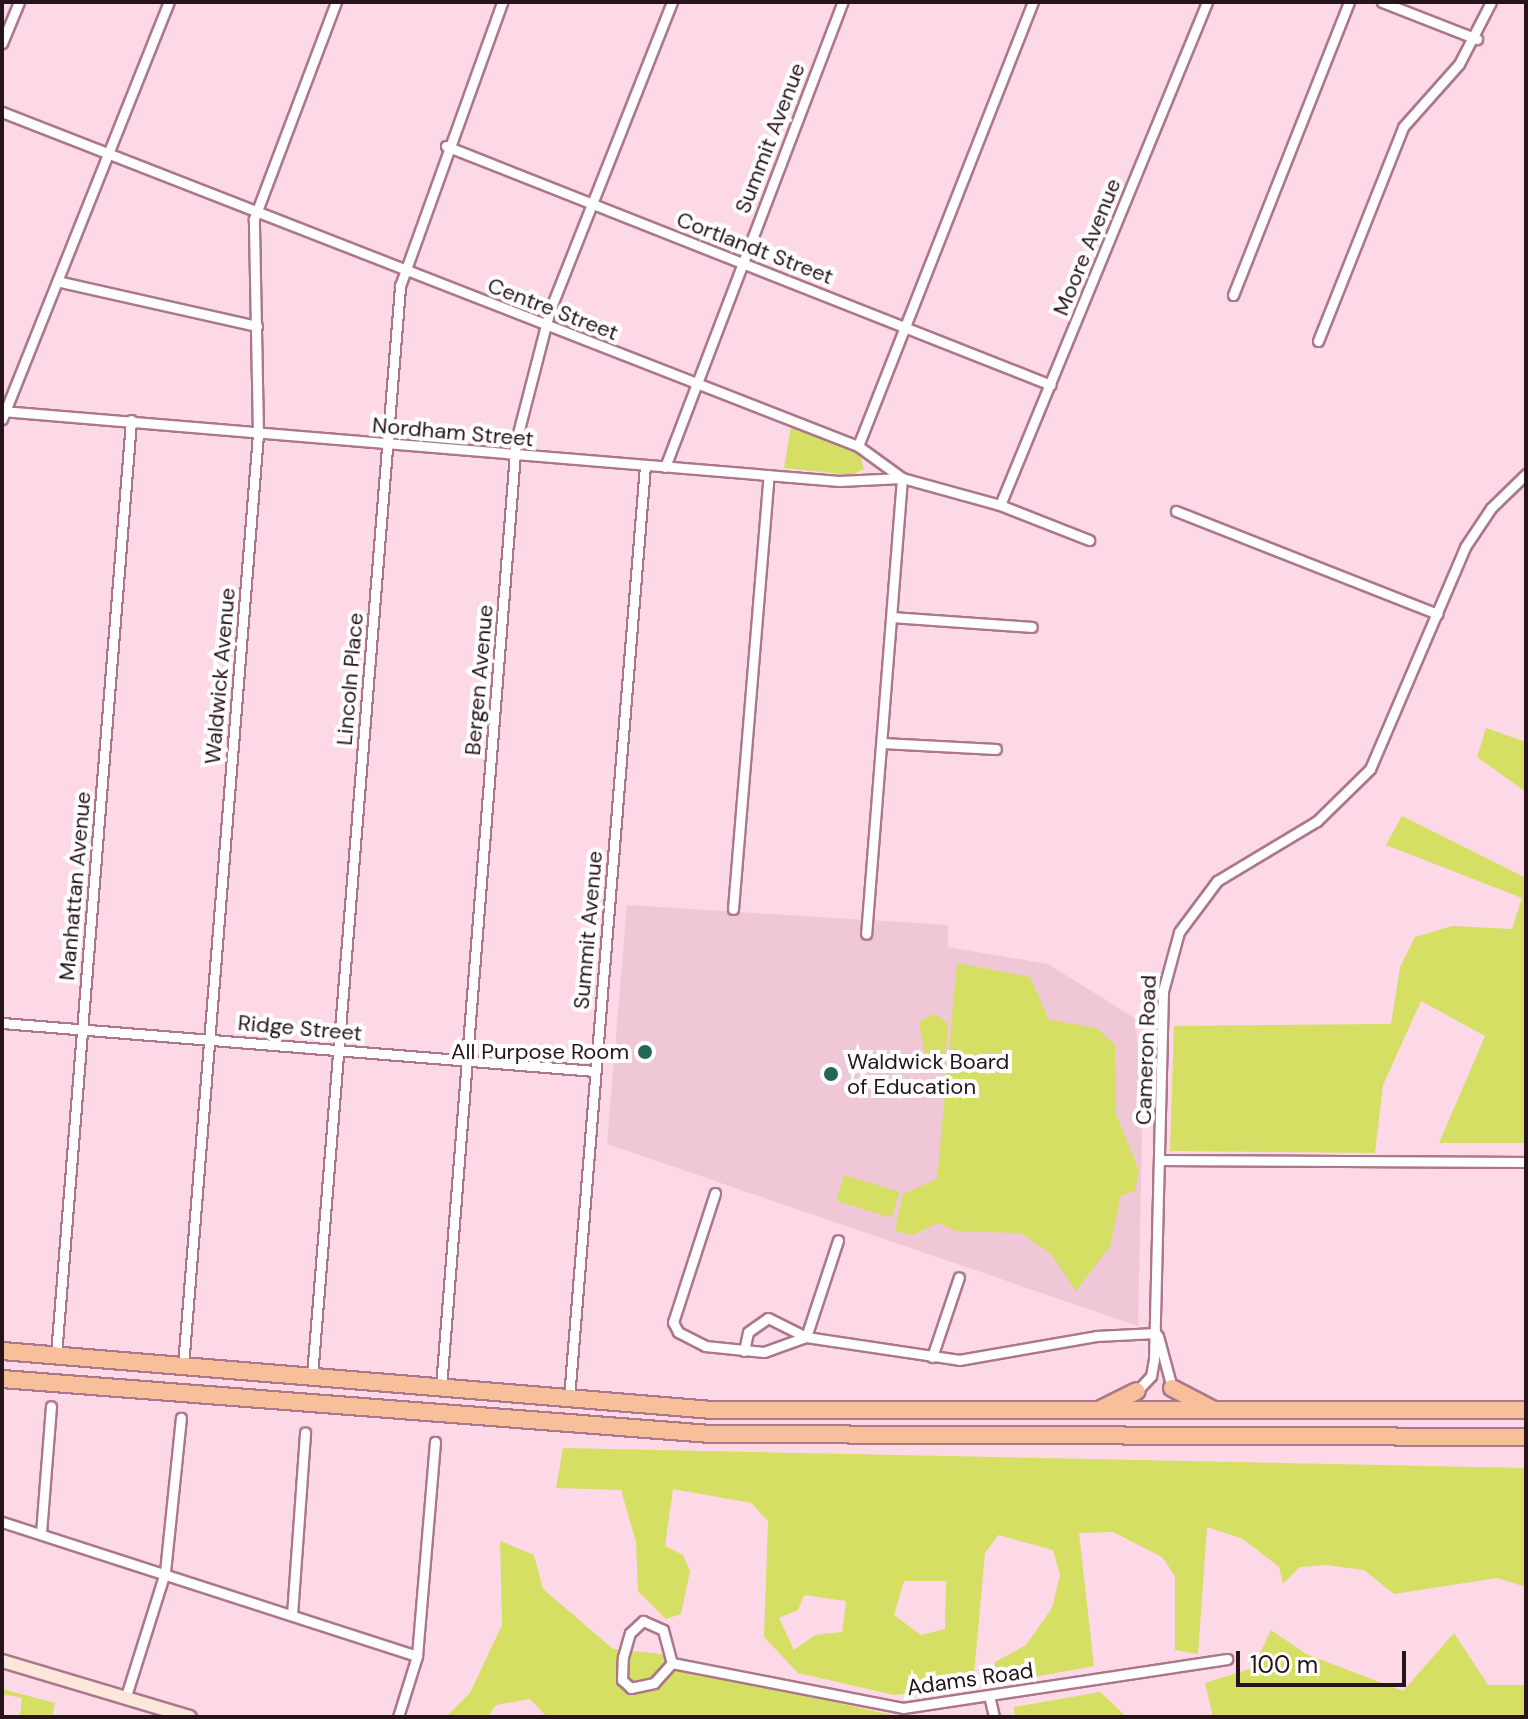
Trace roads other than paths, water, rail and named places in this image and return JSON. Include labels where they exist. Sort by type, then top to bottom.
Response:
[{"type":"highway","points":[[2,1351],[712,1410],[1526,1410]]},
{"type":"highway","points":[[2,1379],[711,1434],[1526,1437]]},
{"type":"highway","points":[[1172,1388],[1215,1411]]},
{"type":"highway","points":[[1095,1412],[1137,1391]]},
{"type":"main road","points":[[2,1661],[190,1717]]},
{"type":"street","points":[[2,43],[19,2]]},
{"type":"street","points":[[4,414],[61,282],[169,2]]},
{"type":"street","name":"Waldwick Avenue","points":[[183,1366],[258,434],[256,211],[336,2]]},
{"type":"street","name":"Lincoln Place","points":[[312,1376],[402,273],[446,146],[502,2]]},
{"type":"street","name":"Bergen Avenue","points":[[441,1387],[515,454],[546,323],[672,2]]},
{"type":"street","name":"Summit Avenue","points":[[665,467],[693,383],[843,2]]},
{"type":"street","points":[[858,446],[1033,2]]},
{"type":"street","name":"Moore Avenue","points":[[1000,505],[1207,2]]},
{"type":"street","points":[[1233,295],[1349,2]]},
{"type":"street","points":[[1382,2],[1477,39]]},
{"type":"street","points":[[1318,341],[1403,127],[1477,39],[1491,2]]},
{"type":"street","name":"Centre Street","points":[[2,112],[256,211],[402,273],[546,323],[858,446],[902,478],[1000,505],[1089,540]]},
{"type":"street","name":"Cortlandt Street","points":[[446,146],[1051,385]]},
{"type":"street","points":[[61,282],[257,326]]},
{"type":"street","name":"Nordham Street","points":[[4,414],[131,420],[258,434],[769,475],[902,478]]},
{"type":"street","name":"Manhattan Avenue","points":[[56,1355],[131,420]]},
{"type":"street","name":"Summit Avenue","points":[[569,1398],[645,465]]},
{"type":"street","name":"Cameron Road","points":[[1137,1391],[1151,1376],[1156,1333],[1163,991],[1179,932],[1217,881],[1317,821],[1356,787],[1383,748],[1437,614],[1478,525],[1526,474]]},
{"type":"street","points":[[733,909],[769,475]]},
{"type":"street","points":[[866,934],[902,478]]},
{"type":"street","points":[[1176,511],[1437,614]]},
{"type":"street","points":[[892,617],[1032,627]]},
{"type":"street","points":[[882,743],[996,749]]},
{"type":"street","name":"Ridge Street","points":[[2,1023],[595,1071]]},
{"type":"street","points":[[1160,1160],[1526,1162]]},
{"type":"street","points":[[715,1193],[678,1303],[678,1332],[705,1346],[744,1351],[806,1337]]},
{"type":"street","points":[[806,1337],[838,1240]]},
{"type":"street","points":[[932,1357],[959,1277]]},
{"type":"street","points":[[744,1351],[748,1332],[761,1319],[806,1337],[932,1357],[978,1359],[1096,1336],[1156,1333]]},
{"type":"street","name":"Cameron Road","points":[[1156,1333],[1172,1388]]},
{"type":"street","points":[[41,1533],[51,1406]]},
{"type":"street","points":[[126,1696],[165,1572],[181,1418]]},
{"type":"street","points":[[292,1615],[305,1432]]},
{"type":"street","points":[[398,1717],[417,1656],[435,1442]]},
{"type":"street","points":[[2,1522],[165,1572],[417,1656]]},
{"type":"street","points":[[643,1621],[663,1630],[672,1663],[644,1688],[622,1680],[635,1625],[643,1621]]},
{"type":"street","name":"Adams Road","points":[[672,1663],[887,1707],[1227,1659]]},
{"type":"street","points":[[989,1695],[994,1717]]},
{"type":"place","name":"All Purpose Room","points":[[645,1052]]},
{"type":"place","name":"Waldwick Board of Education","points":[[831,1074]]}]
